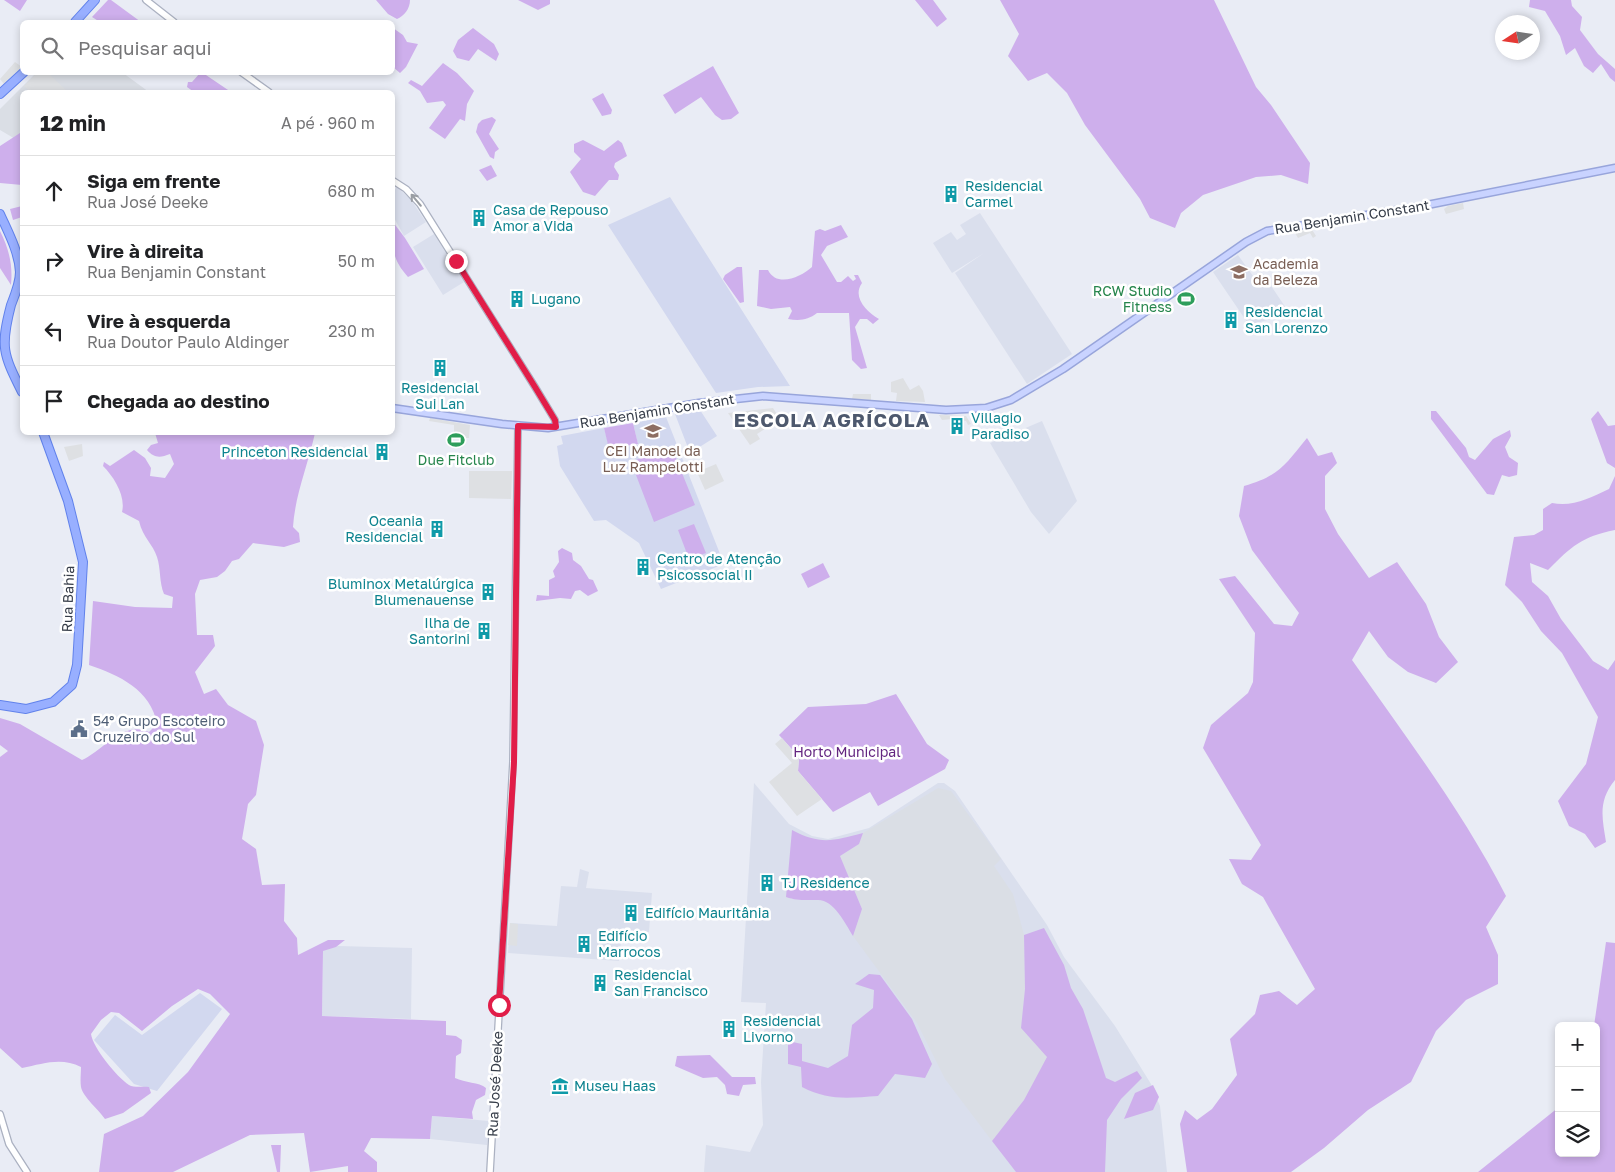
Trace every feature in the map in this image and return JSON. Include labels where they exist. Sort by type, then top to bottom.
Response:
[{"type":"main road","points":[[76,20],[95,0]]},
{"type":"main road","points":[[1,94],[21,75]]},
{"type":"main road","name":"Rua Benjamin Constant","points":[[395,408],[518,426],[556,427],[699,402],[763,396],[946,410],[986,408],[1011,400],[1047,379],[1246,242],[1267,231],[1422,206],[1615,168]]},
{"type":"main road","points":[[0,214],[14,248],[20,270],[17,288],[2,335],[4,355],[20,388]]},
{"type":"main road","points":[[16,379],[20,384]]},
{"type":"main road","name":"Rua Bahia","points":[[0,705],[26,709],[53,702],[72,685],[77,666],[83,562],[68,501],[45,435]]},
{"type":"street","points":[[146,0],[171,20]]},
{"type":"street","points":[[246,75],[266,90]]},
{"type":"street","points":[[395,182],[413,196],[434,226],[535,387],[555,420],[556,427]]},
{"type":"street","name":"Rua José Deeke","points":[[490,1172],[514,762],[518,426]]},
{"type":"street","points":[[0,1114],[9,1144],[27,1172]]},
{"type":"shaded area","points":[[15,62],[20,66],[20,69],[4,84],[0,79]]},
{"type":"shaded area","points":[[34,75],[126,75],[146,90],[20,90],[20,142],[0,130],[0,109]]},
{"type":"shaded area","points":[[35,75],[50,75],[66,90],[29,90],[24,86]]},
{"type":"shaded area","points":[[397,187],[411,200],[426,222],[404,236],[395,220],[395,190]]},
{"type":"shaded area","points":[[670,197],[790,386],[758,387],[716,393],[608,225]]},
{"type":"shaded area","points":[[1463,203],[1464,209],[1446,214],[1444,209],[1448,206]]},
{"type":"shaded area","points":[[980,213],[1072,354],[1027,384],[955,273],[984,253],[952,273],[933,243],[951,232],[957,240],[966,234],[960,225]]},
{"type":"shaded area","points":[[1311,228],[1316,236],[1313,238],[1310,233],[1298,238],[1294,231]]},
{"type":"shaded area","points":[[434,234],[464,282],[443,295],[413,247]]},
{"type":"shaded area","points":[[1238,255],[1253,276],[1261,271],[1290,314],[1249,325],[1213,272]]},
{"type":"shaded area","points":[[903,378],[910,390],[919,385],[923,391],[925,402],[896,401],[897,393],[891,392],[891,382]]},
{"type":"shaded area","points":[[853,394],[871,394],[871,400],[852,399]]},
{"type":"shaded area","points":[[773,408],[780,419],[757,434],[760,439],[750,445],[728,413]]},
{"type":"shaded area","points":[[700,410],[717,436],[690,453],[675,414]]},
{"type":"shaded area","points":[[939,415],[966,416],[971,424],[968,425],[966,421],[953,419],[942,420]]},
{"type":"shaded area","points":[[666,417],[724,564],[661,589],[639,543],[606,520],[594,521],[560,466],[557,446],[563,444],[561,436],[604,428],[610,449],[638,445],[633,423]]},
{"type":"shaded area","points":[[430,418],[470,425],[469,438],[454,438],[454,425],[429,421]]},
{"type":"shaded area","points":[[1042,421],[1077,501],[1049,534],[1031,512],[990,443]]},
{"type":"shaded area","points":[[82,444],[83,456],[69,461],[64,447]]},
{"type":"shaded area","points":[[716,464],[724,481],[705,490],[697,472]]},
{"type":"shaded area","points":[[469,471],[512,471],[511,499],[469,498]]},
{"type":"shaded area","points":[[782,738],[799,758],[798,771],[822,799],[797,816],[769,782],[792,763],[775,744]]},
{"type":"shaded area","points":[[754,783],[789,824],[812,836],[828,839],[869,828],[938,783],[944,783],[955,791],[1047,925],[1064,957],[1115,1026],[1151,1084],[1160,1106],[1167,1172],[704,1172],[706,1145],[750,1152],[763,1125],[761,1082],[766,1003],[741,1002]]},
{"type":"shaded area","points":[[938,788],[951,791],[1001,859],[994,866],[1013,894],[1024,935],[1025,989],[1021,1028],[1048,1056],[1024,1100],[992,1141],[945,1079],[917,1023],[853,936],[862,909],[840,856],[859,844],[863,833]]},
{"type":"shaded area","points":[[580,869],[589,872],[586,888],[652,893],[649,932],[622,931],[619,961],[508,953],[510,923],[557,926],[561,886],[577,887]]},
{"type":"shaded area","points":[[510,923],[518,924],[517,946],[508,945]]},
{"type":"shaded area","points":[[338,946],[412,948],[411,1019],[322,1016],[323,950]]},
{"type":"shaded area","points":[[200,993],[222,1009],[157,1091],[134,1084],[94,1040],[115,1015],[142,1035]]},
{"type":"shaded area","points":[[432,1116],[489,1121],[487,1145],[430,1139]]},
{"type":"green space","points":[[4,0],[27,0],[20,11]]},
{"type":"green space","points":[[108,0],[111,0],[138,20],[97,20],[92,17]]},
{"type":"green space","points":[[376,0],[410,0],[406,12],[397,19],[388,14]]},
{"type":"green space","points":[[518,0],[550,0],[550,4],[538,10]]},
{"type":"green space","points":[[915,0],[933,0],[947,19],[937,27]]},
{"type":"green space","points":[[1000,0],[1214,0],[1256,87],[1271,105],[1310,163],[1308,184],[1281,175],[1256,177],[1203,195],[1181,213],[1175,228],[1150,218],[1140,199],[1085,125],[1067,93],[1047,73],[1028,81],[1008,56],[1019,34]]},
{"type":"green space","points":[[1530,0],[1571,0],[1572,6],[1582,17],[1580,30],[1598,54],[1615,69],[1615,82],[1601,64],[1593,73],[1584,66],[1575,48],[1566,55],[1560,36],[1545,11],[1529,7]]},
{"type":"green space","points":[[473,28],[494,44],[499,54],[496,61],[478,49],[469,61],[457,58],[453,51],[458,40]]},
{"type":"green space","points":[[395,29],[403,35],[407,42],[418,44],[406,67],[400,73],[395,69]]},
{"type":"green space","points":[[443,63],[457,73],[474,91],[467,104],[465,121],[460,119],[445,139],[429,128],[446,105],[443,101],[427,103],[420,91],[408,83],[411,80],[422,86]]},
{"type":"green space","points":[[713,66],[739,113],[731,119],[722,120],[715,115],[701,97],[675,114],[663,95]]},
{"type":"green space","points":[[198,75],[206,75],[228,90],[191,90],[187,87],[188,82],[192,82]]},
{"type":"green space","points":[[603,93],[612,110],[611,114],[602,116],[592,99]]},
{"type":"green space","points":[[492,117],[496,120],[489,134],[499,149],[495,152],[494,159],[490,157],[476,132],[478,124],[482,120]]},
{"type":"green space","points":[[20,133],[20,185],[0,183],[0,146]]},
{"type":"green space","points":[[583,140],[604,151],[618,140],[622,143],[627,156],[615,163],[614,167],[619,175],[618,180],[609,180],[595,196],[583,192],[570,172],[581,159],[574,152],[574,144]]},
{"type":"green space","points":[[491,165],[497,176],[487,181],[479,170]]},
{"type":"green space","points":[[20,206],[20,218],[13,220],[10,209]]},
{"type":"green space","points":[[395,225],[424,269],[408,277],[398,264],[396,258]]},
{"type":"green space","points":[[841,225],[848,237],[827,246],[821,255],[837,282],[841,282],[848,276],[853,281],[856,279],[854,275],[858,275],[862,283],[859,293],[862,303],[869,312],[879,319],[873,324],[867,319],[860,319],[855,327],[867,368],[861,369],[852,360],[849,313],[817,313],[807,319],[792,320],[788,319],[792,311],[790,307],[771,309],[757,306],[759,270],[768,270],[777,279],[783,280],[802,274],[812,267],[815,231],[820,229],[825,231]]},
{"type":"green space","points":[[0,231],[10,257],[11,285],[0,268]]},
{"type":"green space","points":[[737,267],[742,267],[744,302],[740,303],[723,279],[725,275]]},
{"type":"green space","points":[[1431,411],[1436,411],[1466,448],[1469,457],[1475,460],[1493,439],[1510,430],[1511,436],[1505,447],[1509,457],[1518,463],[1517,475],[1509,477],[1502,475],[1494,495],[1487,494],[1431,419]]},
{"type":"green space","points":[[1598,411],[1608,426],[1615,425],[1615,468],[1607,463],[1591,419]]},
{"type":"green space","points":[[633,423],[638,444],[609,449],[604,428]]},
{"type":"green space","points":[[156,435],[314,435],[294,515],[293,527],[299,533],[300,542],[284,547],[253,543],[239,559],[232,561],[225,571],[217,577],[200,580],[195,594],[197,635],[213,635],[215,646],[195,672],[204,694],[216,689],[228,705],[256,721],[264,745],[256,795],[248,804],[242,839],[256,849],[262,885],[285,884],[284,921],[297,938],[298,955],[328,940],[345,940],[336,947],[323,951],[322,1016],[446,1021],[446,1035],[456,1036],[462,1040],[461,1053],[456,1056],[455,1078],[486,1088],[485,1095],[476,1100],[472,1112],[473,1119],[432,1116],[430,1139],[371,1138],[364,1151],[377,1162],[377,1172],[348,1172],[348,1166],[310,1172],[304,1133],[250,1135],[173,1172],[99,1172],[104,1134],[143,1116],[188,1072],[230,1014],[210,994],[198,989],[172,1006],[142,1031],[119,1013],[111,1012],[101,1020],[91,1034],[96,1047],[112,1069],[124,1081],[133,1086],[149,1087],[151,1093],[123,1113],[105,1119],[82,1091],[81,1067],[66,1062],[59,1062],[22,1068],[0,1048],[0,757],[8,751],[0,745],[0,718],[20,724],[82,760],[122,733],[140,729],[149,732],[157,724],[154,712],[141,693],[122,679],[89,665],[93,601],[135,607],[172,608],[173,597],[164,594],[155,552],[139,521],[122,512],[121,493],[103,466],[104,462],[110,466],[134,450],[145,458],[151,468],[150,476],[165,478],[174,464],[170,454],[157,456],[152,455],[147,450],[151,445],[158,443]]},
{"type":"green space","points":[[1307,438],[1318,456],[1332,452],[1337,463],[1325,476],[1325,509],[1338,534],[1369,578],[1397,562],[1426,604],[1439,637],[1458,662],[1436,683],[1408,672],[1388,657],[1369,631],[1352,660],[1453,805],[1506,896],[1486,927],[1498,955],[1498,984],[1466,1000],[1436,1031],[1411,1082],[1368,1110],[1324,1148],[1291,1172],[1187,1172],[1180,1124],[1185,1110],[1197,1120],[1212,1109],[1237,1075],[1230,1039],[1255,1014],[1260,995],[1279,991],[1297,1005],[1315,989],[1263,897],[1242,884],[1229,859],[1251,860],[1261,845],[1203,748],[1211,725],[1248,693],[1253,682],[1255,633],[1219,579],[1235,576],[1274,624],[1292,626],[1299,613],[1252,550],[1239,516],[1244,486],[1274,474]]},
{"type":"green space","points":[[671,446],[695,505],[654,522],[631,462]]},
{"type":"green space","points":[[1615,476],[1615,530],[1585,539],[1548,570],[1530,563],[1532,582],[1548,596],[1561,619],[1593,661],[1608,670],[1615,660],[1615,780],[1604,802],[1603,817],[1606,842],[1595,848],[1585,834],[1569,826],[1558,801],[1586,764],[1598,717],[1562,653],[1541,631],[1522,602],[1505,585],[1514,537],[1534,535],[1543,530],[1543,509],[1552,503],[1574,503],[1595,496],[1609,489]]},
{"type":"green space","points":[[694,524],[706,553],[689,559],[678,530]]},
{"type":"green space","points":[[562,548],[572,553],[573,560],[581,566],[589,579],[593,580],[598,591],[588,596],[580,590],[575,591],[571,599],[560,598],[536,601],[537,595],[549,596],[549,580],[555,577],[553,571],[559,562],[558,551]]},
{"type":"green space","points":[[823,563],[830,577],[808,588],[801,574]]},
{"type":"green space","name":"Horto Municipal","points":[[896,694],[927,744],[949,760],[945,769],[878,806],[870,792],[833,812],[798,771],[799,757],[779,735],[808,707],[866,704]]},
{"type":"green space","points":[[792,830],[819,840],[835,840],[863,833],[859,844],[840,856],[862,909],[853,936],[834,908],[824,901],[798,900],[786,897]]},
{"type":"green space","points":[[1044,928],[1064,965],[1071,988],[1083,1009],[1106,1078],[1115,1082],[1137,1071],[1142,1078],[1121,1099],[1107,1120],[1105,1172],[1016,1172],[992,1141],[1024,1100],[1047,1057],[1021,1028],[1025,989],[1024,935]]},
{"type":"green space","points":[[1606,942],[1615,943],[1615,1172],[1478,1172],[1555,1110],[1555,1157],[1600,1157],[1600,1022],[1595,1022]]},
{"type":"green space","points":[[869,974],[880,975],[912,1019],[932,1064],[925,1078],[895,1074],[878,1096],[830,1097],[802,1087],[801,1067],[788,1064],[788,1041],[802,1044],[802,1061],[828,1068],[848,1056],[852,1025],[873,1008],[874,990],[855,984]]},
{"type":"green space","points":[[710,1055],[732,1077],[755,1077],[756,1084],[743,1085],[739,1096],[727,1094],[725,1085],[717,1077],[703,1078],[675,1066],[677,1056]]},
{"type":"green space","points":[[1153,1085],[1159,1097],[1153,1110],[1124,1119],[1135,1093]]},
{"type":"green space","points":[[271,1145],[281,1145],[280,1172],[277,1172]]},
{"type":"place","name":"Residencial Carmel","points":[[951,194]]},
{"type":"place","name":"Casa de Repouso Amor a Vida","points":[[479,218]]},
{"type":"place","name":"Academia da Beleza","points":[[1239,272]]},
{"type":"place","name":"Lugano","points":[[517,299]]},
{"type":"place","name":"RCW Studio Fitness","points":[[1186,299]]},
{"type":"place","name":"Residencial San Lorenzo","points":[[1231,320]]},
{"type":"place","name":"Residencial Sui Lan","points":[[440,368]]},
{"type":"place","name":"Villagio Paradiso","points":[[957,426]]},
{"type":"place","name":"CEI Manoel da Luz Rampelotti","points":[[653,431]]},
{"type":"place","name":"Due Fitclub","points":[[456,440]]},
{"type":"place","name":"Princeton Residencial","points":[[382,452]]},
{"type":"place","name":"Oceania Residencial","points":[[437,529]]},
{"type":"place","name":"Centro de Atenção Psicossocial II","points":[[643,567]]},
{"type":"place","name":"Bluminox Metalúrgica Blumenauense","points":[[488,592]]},
{"type":"place","name":"Ilha de Santorini","points":[[484,631]]},
{"type":"place","name":"54° Grupo Escoteiro Cruzeiro do Sul","points":[[79,729]]},
{"type":"place","name":"TJ Residence","points":[[767,883]]},
{"type":"place","name":"Edifício Mauritânia","points":[[631,913]]},
{"type":"place","name":"Edifício Marrocos","points":[[584,944]]},
{"type":"place","name":"Residencial San Francisco","points":[[600,983]]},
{"type":"place","name":"Residencial Livorno","points":[[729,1029]]},
{"type":"place","name":"Museu Haas","points":[[560,1086]]},
{"type":"district","name":"ESCOLA AGRÍCOLA","points":[[832,420]]},
{"type":"route","points":[[456,261],[555,420],[556,427],[518,426],[514,762],[499,1005]]}]
